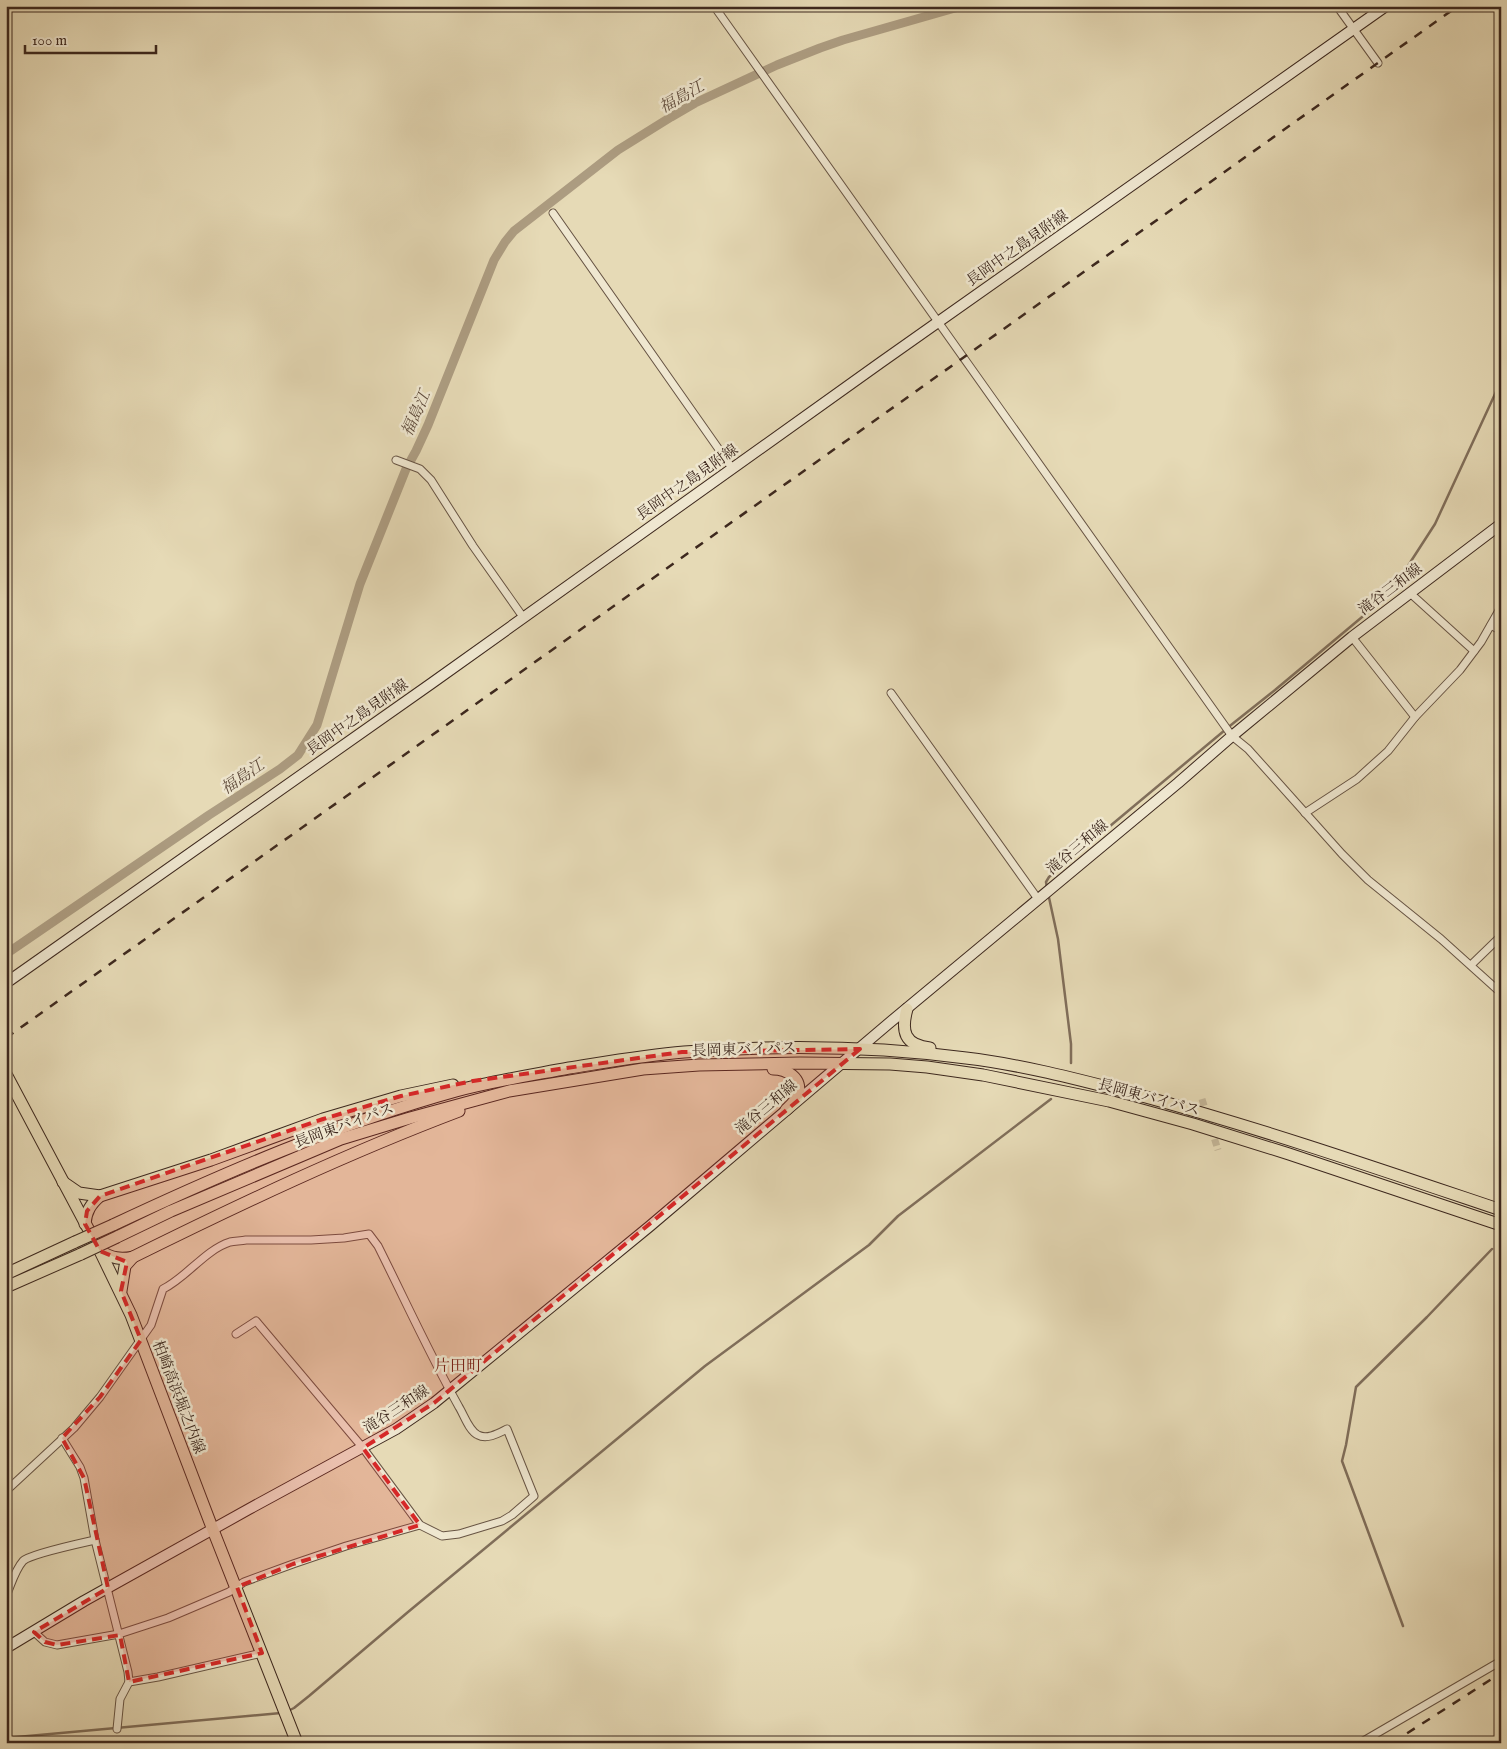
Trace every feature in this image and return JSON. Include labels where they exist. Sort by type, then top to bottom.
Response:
[{"type":"main road","name":"長岡中之島見附線","points":[[6,983],[221,830],[432,684],[732,468],[1386,6]]},
{"type":"main road","name":"滝谷三和線","points":[[7,1646],[249,1509],[363,1448],[418,1414],[450,1390],[650,1226],[843,1062],[1352,637],[1501,524]]},
{"type":"main road","points":[[907,1009],[904,1031],[907,1037],[916,1045],[1034,1064],[1126,1087],[1167,1099],[1197,1111]]},
{"type":"main road","name":"長岡東バイパス","points":[[6,1288],[117,1237],[169,1206],[291,1147],[404,1101],[473,1081],[682,1052],[818,1048],[860,1049],[964,1058],[1018,1067],[1091,1083],[1197,1111],[1501,1210]]},
{"type":"main road","name":"長岡東バイパス","points":[[6,1274],[113,1225],[169,1206],[342,1140],[411,1123],[509,1091],[643,1069],[760,1063],[843,1062],[927,1067],[983,1075],[1109,1101],[1193,1124],[1289,1154],[1501,1225]]},
{"type":"main road","points":[[529,1087],[727,1069],[777,1069],[790,1073],[799,1085],[798,1095],[786,1110]]},
{"type":"main road","name":"柏崎高浜堀之内線","points":[[6,1074],[120,1291],[141,1340],[297,1743]]},
{"type":"main road","points":[[64,1182],[79,1193],[100,1196],[323,1120],[404,1101]]},
{"type":"main road","points":[[100,1251],[116,1258],[123,1259],[133,1256],[411,1123]]},
{"type":"main road","points":[[85,1224],[88,1211],[100,1196]]},
{"type":"main road","points":[[120,1291],[125,1266],[133,1256]]},
{"type":"street","points":[[714,6],[1232,736],[1248,749],[1342,854],[1368,880],[1441,938],[1501,993]]},
{"type":"street","points":[[1337,6],[1378,62]]},
{"type":"street","points":[[553,214],[732,468]]},
{"type":"street","points":[[398,461],[420,469],[431,480],[473,546],[523,617]]},
{"type":"street","points":[[1410,593],[1437,620],[1474,651]]},
{"type":"street","points":[[1305,813],[1357,779],[1388,751],[1415,717],[1455,676],[1474,651],[1501,607]]},
{"type":"street","points":[[1491,625],[1501,631]]},
{"type":"street","points":[[1352,637],[1415,717]]},
{"type":"street","points":[[891,693],[1038,899]]},
{"type":"street","points":[[1471,965],[1501,936]]},
{"type":"street","points":[[6,1491],[79,1422],[141,1340],[154,1319],[163,1289],[176,1283],[207,1255],[225,1244],[246,1240],[344,1238],[369,1234],[378,1246],[450,1390],[471,1427],[478,1435],[488,1436],[507,1429],[534,1496],[502,1521],[451,1536],[442,1536],[420,1525],[363,1448],[256,1321],[236,1334]]},
{"type":"street","points":[[62,1438],[80,1467],[84,1478],[95,1540],[128,1672],[128,1682],[120,1700],[117,1729]]},
{"type":"street","points":[[34,1632],[40,1639],[57,1645],[120,1634],[168,1618],[230,1592],[244,1582],[301,1561],[420,1525]]},
{"type":"street","points":[[6,1596],[25,1559],[37,1554],[95,1540]]},
{"type":"street","points":[[128,1682],[262,1653]]},
{"type":"street","points":[[1360,1743],[1501,1661]]},
{"type":"highlighted area","points":[[860,1049],[434,1403],[363,1448],[420,1525],[293,1564],[237,1587],[262,1653],[129,1682],[120,1635],[57,1645],[45,1642],[34,1632],[108,1588],[84,1478],[62,1438],[100,1397],[141,1340],[121,1291],[127,1262],[100,1251],[85,1224],[87,1211],[100,1196],[323,1119],[401,1096],[473,1081],[682,1052]]},
{"type":"waterway","name":"福島江","points":[[6,954],[298,755],[317,725],[360,584],[406,469],[428,425],[494,260],[514,231],[618,150],[695,103],[777,65],[820,48],[962,6]]},
{"type":"waterway","points":[[1047,888],[1046,882],[1049,877],[1275,690],[1393,589],[1435,524],[1501,381]]},
{"type":"waterway","points":[[1048,893],[1058,939],[1071,1044],[1071,1063]]},
{"type":"waterway","points":[[288,1711],[309,1696],[705,1366],[869,1245],[898,1216],[1051,1099]]},
{"type":"waterway","points":[[1403,1626],[1342,1461],[1356,1387],[1492,1249]]},
{"type":"waterway","points":[[6,1738],[281,1713]]},
{"type":"tunnel","points":[[1202,1099],[1218,1150]]},
{"type":"railway","points":[[6,1038],[1458,6]]},
{"type":"railway","points":[[1392,1743],[1501,1673]]},
{"type":"district","name":"片田町","points":[[458,1365]]}]
